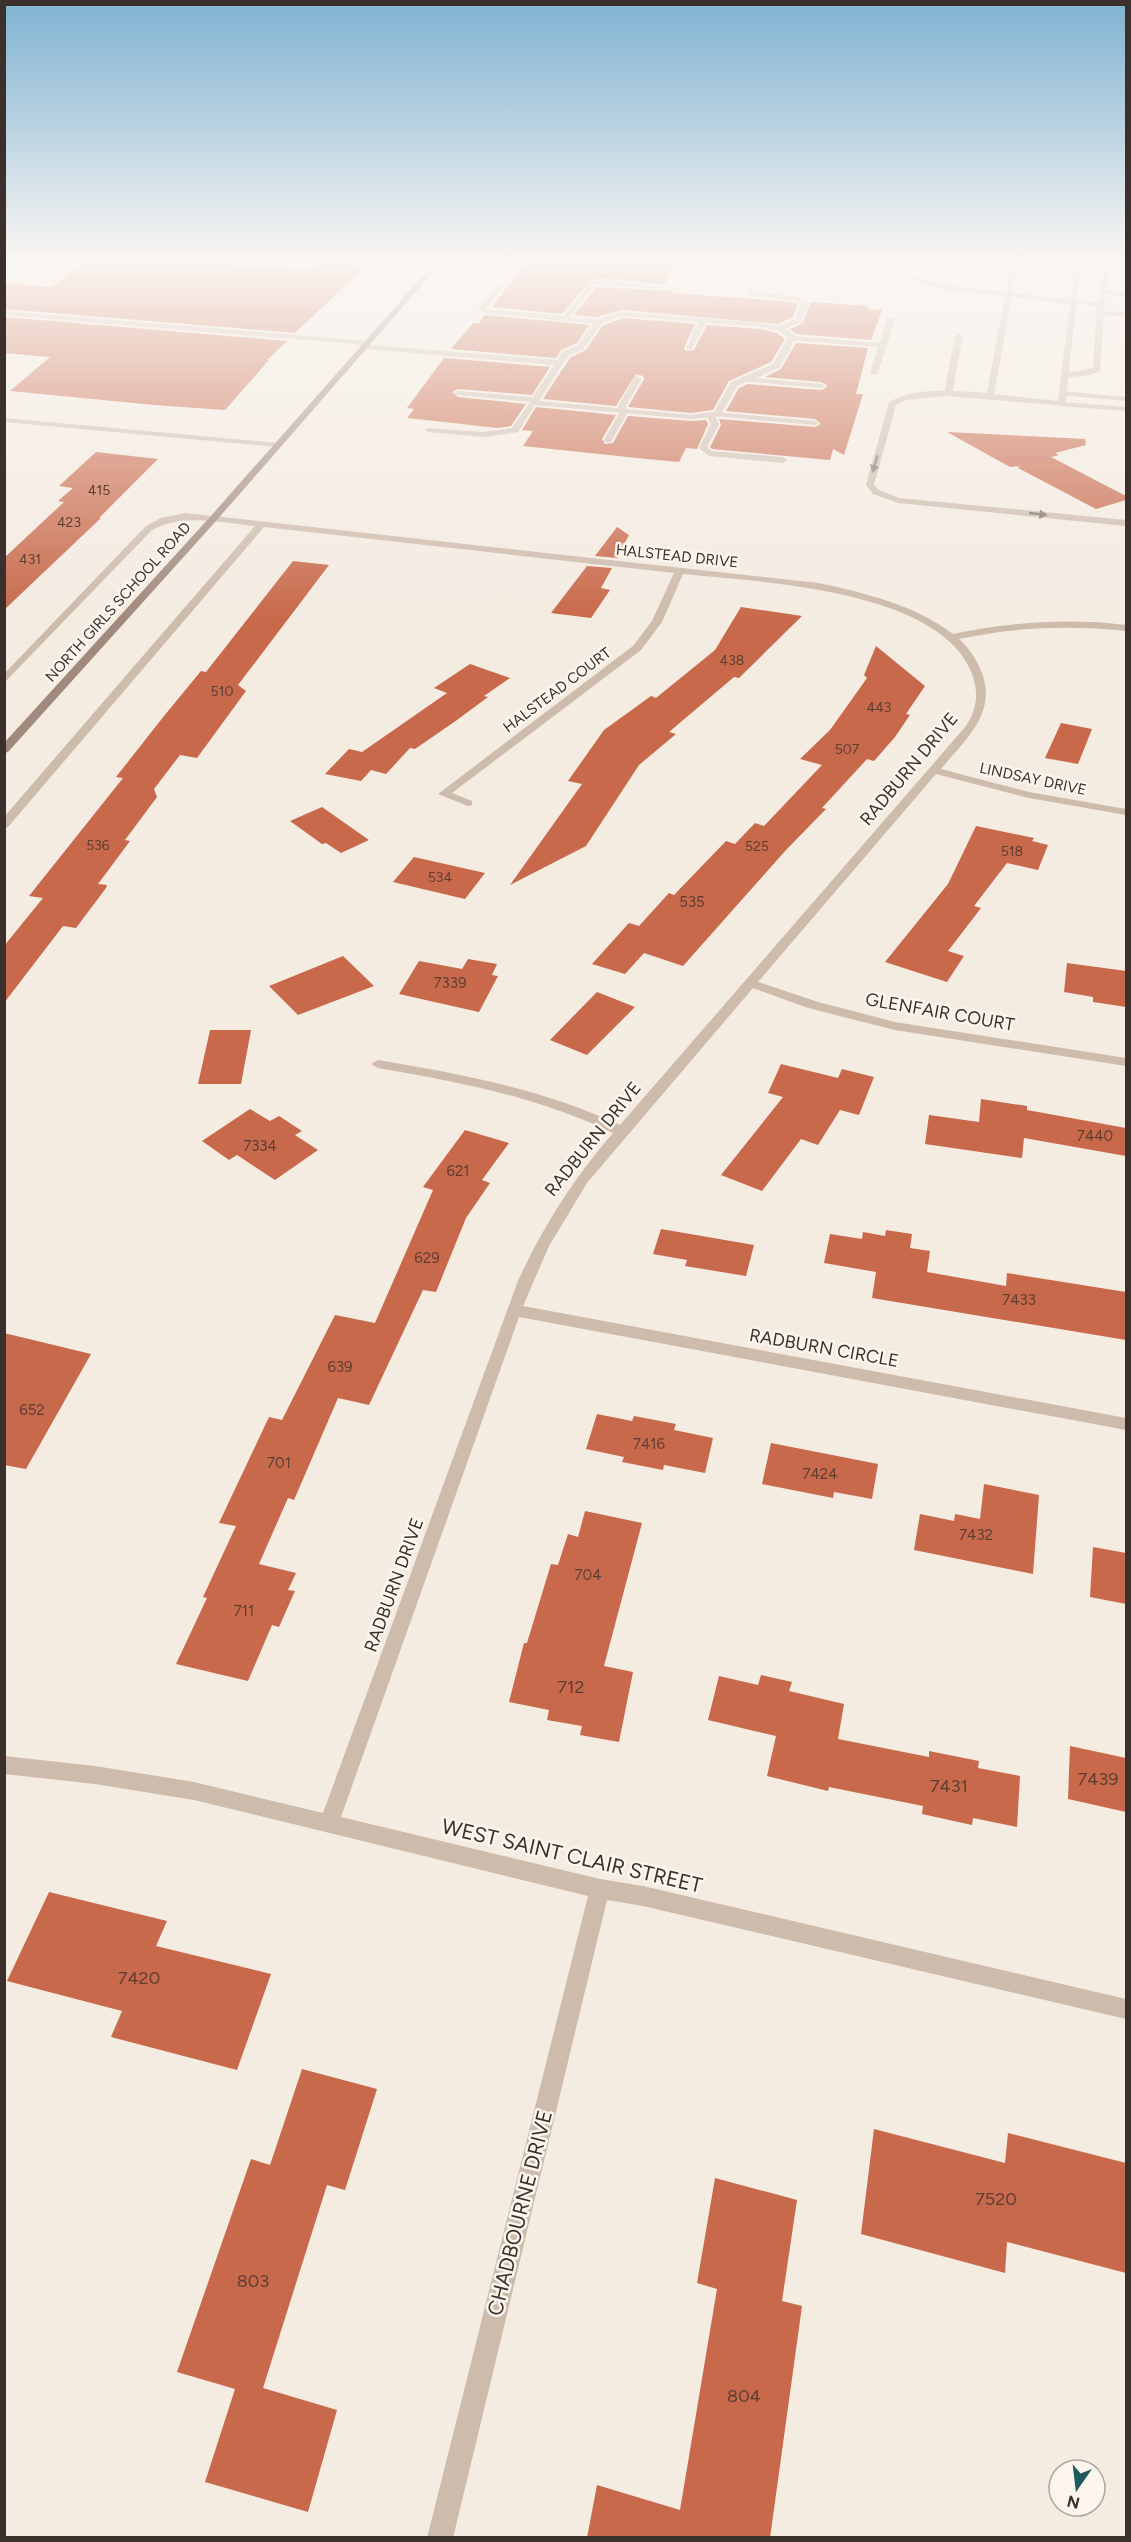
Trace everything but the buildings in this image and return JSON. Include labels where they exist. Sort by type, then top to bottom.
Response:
[{"type":"main road","points":[[213,519],[335,381]]},
{"type":"main road","name":"NORTH GIRLS SCHOOL ROAD","points":[[4,750],[213,519]]},
{"type":"street","points":[[428,430],[487,435],[505,434],[515,430],[548,381]]},
{"type":"street","points":[[608,440],[637,381]]},
{"type":"street","points":[[741,381],[734,384],[714,415],[715,424],[704,448],[709,453],[783,460]]},
{"type":"street","points":[[762,381],[821,386]]},
{"type":"street","points":[[948,394],[951,381]]},
{"type":"street","points":[[990,397],[993,381]]},
{"type":"street","points":[[1062,404],[1064,381]]},
{"type":"street","points":[[458,393],[691,417],[714,415],[815,423]]},
{"type":"street","points":[[1063,393],[1126,399]]},
{"type":"street","points":[[1126,410],[948,394],[908,395],[892,404],[869,482],[876,492],[898,500],[1126,523]]},
{"type":"street","points":[[4,420],[279,445]]},
{"type":"street","name":"NORTH GIRLS SCHOOL ROAD","points":[[4,680],[152,526],[185,516],[213,519]]},
{"type":"street","name":"HALSTEAD DRIVE","points":[[213,519],[819,586],[848,592],[909,613],[950,638]]},
{"type":"street","points":[[4,825],[262,524]]},
{"type":"street","name":"HALSTEAD COURT","points":[[468,803],[444,794],[637,648],[657,622],[680,571]]},
{"type":"street","points":[[950,638],[1025,626],[1066,625],[1126,628]]},
{"type":"street","name":"RADBURN DRIVE","points":[[329,1823],[514,1310],[542,1242],[566,1201],[622,1131],[970,728],[979,712],[982,700],[980,679],[976,668],[950,638]]},
{"type":"street","name":"LINDSAY DRIVE","points":[[934,770],[990,786],[1126,812]]},
{"type":"street","name":"GLENFAIR COURT","points":[[750,983],[813,1005],[895,1026],[1126,1062]]},
{"type":"street","points":[[378,1064],[509,1087],[571,1107],[622,1131]]},
{"type":"street","name":"RADBURN CIRCLE","points":[[514,1310],[1126,1424]]},
{"type":"street","name":"WEST SAINT CLAIR STREET","points":[[4,1765],[95,1775],[194,1791],[600,1889],[643,1896],[1126,2009]]},
{"type":"street","name":"CHADBOURNE DRIVE","points":[[440,2538],[600,1889]]}]
